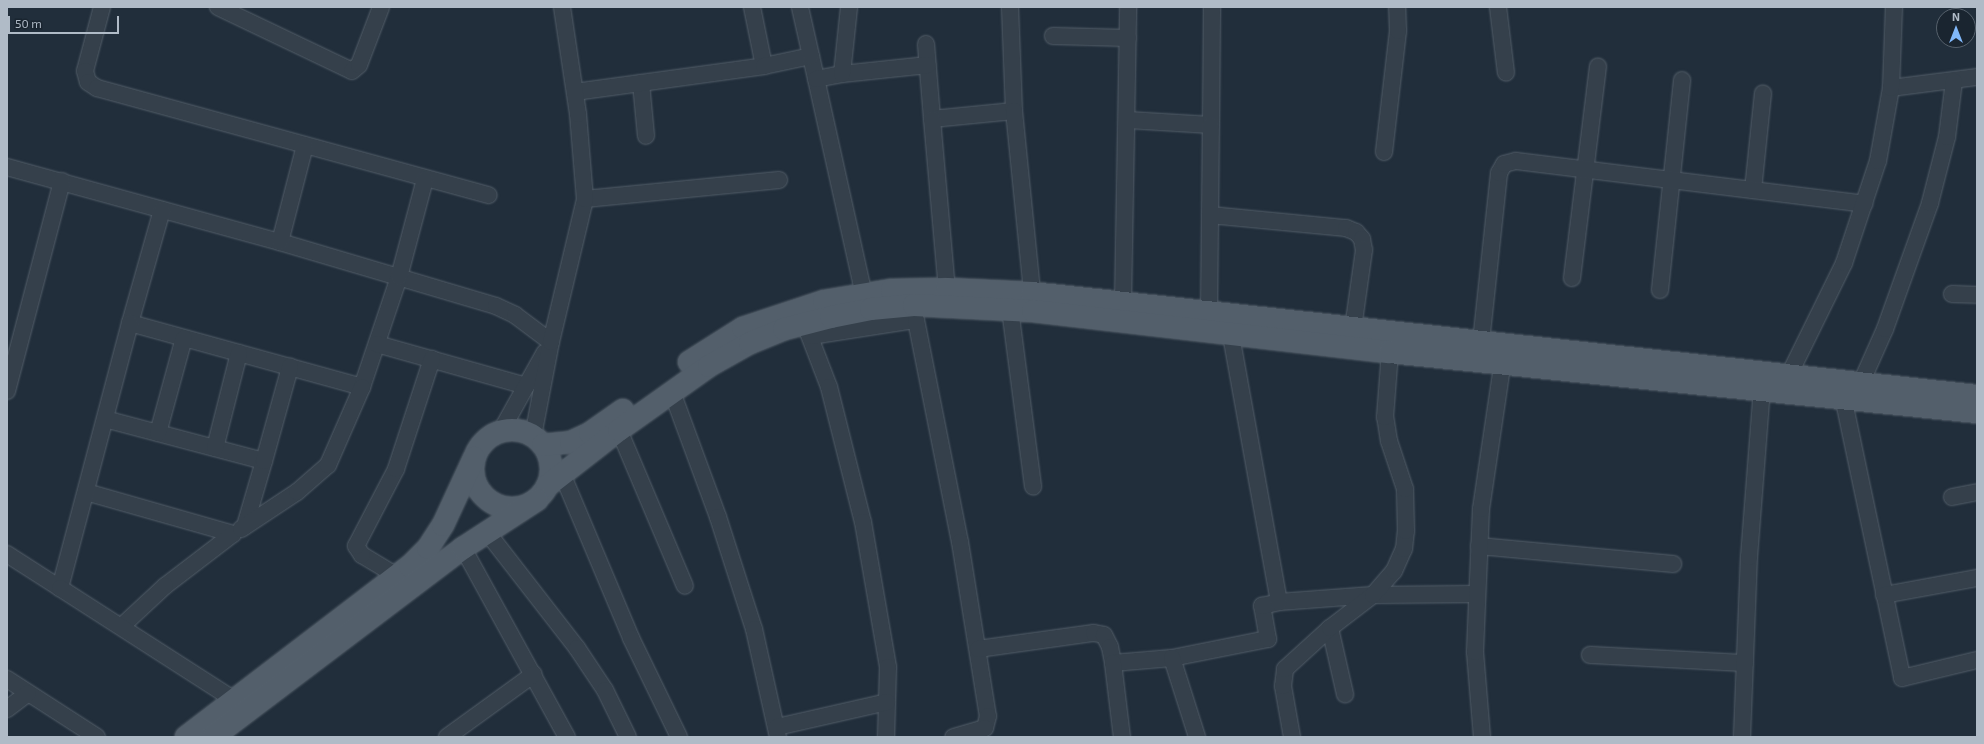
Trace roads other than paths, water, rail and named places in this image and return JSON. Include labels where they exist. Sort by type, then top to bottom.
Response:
[{"type":"main road","points":[[214,737],[241,705],[397,576],[428,548],[443,525],[474,458],[484,442],[501,431],[512,430],[538,440],[571,442],[590,433],[700,354],[742,328],[803,324],[824,301],[864,294],[914,305],[948,289],[1033,302],[1222,320],[1353,328],[1481,342],[1504,353],[1762,388],[1843,397],[1977,401]]},
{"type":"main road","points":[[474,458],[475,483],[490,502],[502,507],[514,508],[526,506],[619,430],[710,366],[750,342],[803,324],[871,309],[914,305],[1010,309],[1033,302],[1123,303],[1390,352],[1504,353],[1789,376],[1862,383],[1977,401]]},
{"type":"main road","points":[[186,737],[241,705],[549,487],[551,465],[538,440]]},
{"type":"street","points":[[102,7],[85,71],[88,82],[97,88],[425,179],[489,195]]},
{"type":"street","points":[[218,7],[352,71],[360,65],[381,7]]},
{"type":"street","points":[[538,440],[551,342],[585,199],[575,92],[562,7]]},
{"type":"street","points":[[752,7],[764,66]]},
{"type":"street","points":[[800,7],[864,294]]},
{"type":"street","points":[[842,74],[849,7]]},
{"type":"street","points":[[1010,7],[1014,111],[1033,302]]},
{"type":"street","points":[[1123,303],[1128,120],[1128,7]]},
{"type":"street","points":[[1212,7],[1210,215],[1222,320],[1279,602]]},
{"type":"street","points":[[1384,152],[1398,31],[1397,7]]},
{"type":"street","points":[[1498,7],[1506,73]]},
{"type":"street","points":[[1789,376],[1844,263],[1878,161],[1891,88],[1894,7]]},
{"type":"street","points":[[1053,36],[1128,38]]},
{"type":"street","points":[[926,44],[948,289]]},
{"type":"street","points":[[575,92],[764,66],[811,56]]},
{"type":"street","points":[[816,79],[842,74],[928,65]]},
{"type":"street","points":[[1572,278],[1598,67]]},
{"type":"street","points":[[1891,88],[1977,77]]},
{"type":"street","points":[[1660,290],[1682,80]]},
{"type":"street","points":[[1862,383],[1885,329],[1930,203],[1947,137],[1954,81]]},
{"type":"street","points":[[641,83],[646,136]]},
{"type":"street","points":[[1753,190],[1764,94]]},
{"type":"street","points":[[932,118],[1014,111]]},
{"type":"street","points":[[1128,120],[1211,125]]},
{"type":"street","points":[[280,242],[305,145]]},
{"type":"street","points":[[1481,342],[1499,173],[1504,164],[1516,161],[1864,204]]},
{"type":"street","points":[[7,167],[280,242],[496,306],[515,315],[551,342]]},
{"type":"street","points":[[122,626],[165,586],[239,530],[297,492],[328,465],[362,387],[377,344],[399,277],[425,179]]},
{"type":"street","points":[[585,199],[779,180]]},
{"type":"street","points":[[7,391],[62,181]]},
{"type":"street","points":[[60,588],[130,323],[162,210]]},
{"type":"street","points":[[1210,215],[1346,228],[1356,232],[1362,239],[1364,250],[1353,328]]},
{"type":"street","points":[[1952,294],[1977,295]]},
{"type":"street","points":[[914,305],[960,542],[978,649],[988,723],[985,728],[952,737]]},
{"type":"street","points":[[1010,309],[1033,488]]},
{"type":"street","points":[[130,323],[362,387]]},
{"type":"street","points":[[803,324],[830,387],[863,522],[888,667],[886,737]]},
{"type":"street","points":[[158,433],[184,338]]},
{"type":"street","points":[[501,431],[551,342]]},
{"type":"street","points":[[377,344],[526,386]]},
{"type":"street","points":[[1292,737],[1283,686],[1285,669],[1330,628],[1373,595],[1394,571],[1404,548],[1406,530],[1405,489],[1386,423],[1390,352]]},
{"type":"street","points":[[215,448],[240,353]]},
{"type":"street","points":[[1482,737],[1475,652],[1481,509],[1504,353]]},
{"type":"street","points":[[397,576],[362,555],[356,546],[396,469],[432,359]]},
{"type":"street","points":[[239,530],[264,461],[290,367]]},
{"type":"street","points":[[1742,737],[1749,557],[1762,388]]},
{"type":"street","points":[[672,392],[718,517],[754,629],[778,734],[887,702]]},
{"type":"street","points":[[1843,397],[1902,678],[1977,660]]},
{"type":"street","points":[[105,419],[264,461]]},
{"type":"street","points":[[619,430],[685,586]]},
{"type":"street","points":[[549,487],[631,638],[679,737]]},
{"type":"street","points":[[86,492],[239,530]]},
{"type":"street","points":[[1952,497],[1977,492]]},
{"type":"street","points":[[487,532],[558,622],[597,678],[628,737]]},
{"type":"street","points":[[1479,546],[1673,564]]},
{"type":"street","points":[[463,548],[534,674],[567,737]]},
{"type":"street","points":[[7,554],[122,626],[241,705]]},
{"type":"street","points":[[1884,595],[1977,578]]},
{"type":"street","points":[[1113,664],[1172,658],[1268,639],[1262,606],[1279,602],[1373,595],[1477,594]]},
{"type":"street","points":[[1330,628],[1345,694]]},
{"type":"street","points":[[978,649],[1094,633],[1104,635],[1110,648],[1113,664],[1122,737]]},
{"type":"street","points":[[1590,655],[1745,664]]},
{"type":"street","points":[[1172,658],[1197,737]]},
{"type":"street","points":[[447,737],[534,674]]},
{"type":"street","points":[[7,679],[97,737]]},
{"type":"street","points":[[7,709],[28,692]]}]
